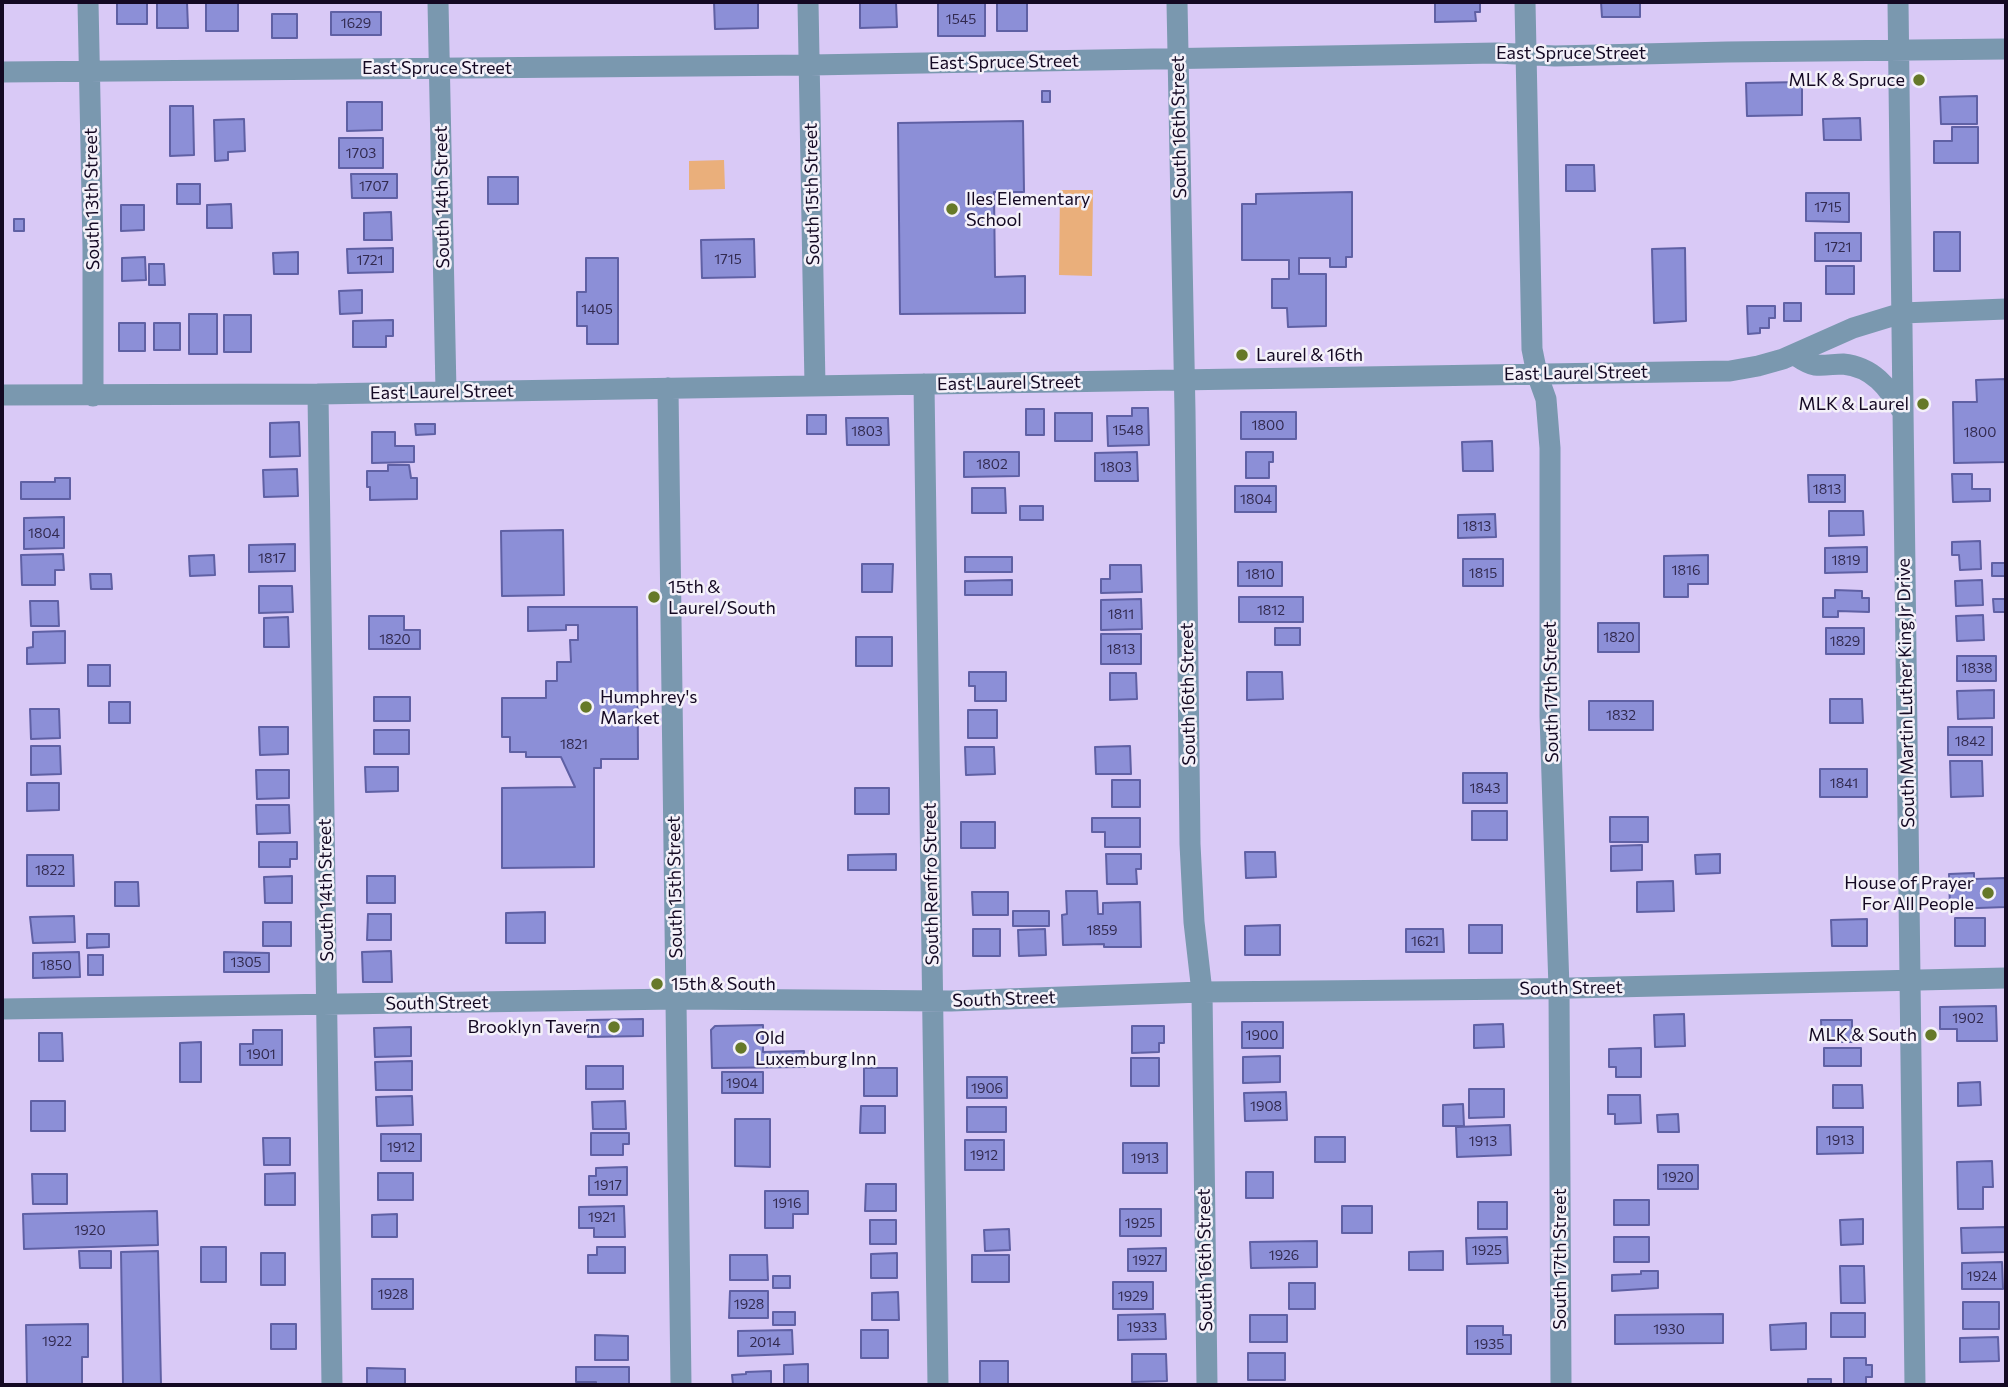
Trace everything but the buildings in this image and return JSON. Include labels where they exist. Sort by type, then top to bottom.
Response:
[{"type":"street","name":"South 13th Street","points":[[88,2],[93,396]]},
{"type":"street","name":"South 14th Street","points":[[438,2],[446,391]]},
{"type":"street","name":"South 15th Street","points":[[808,2],[815,386]]},
{"type":"street","name":"South 16th Street","points":[[1177,2],[1190,844],[1194,922],[1202,992],[1207,1385]]},
{"type":"street","name":"South 17th Street","points":[[1525,2],[1532,349],[1546,399],[1550,447],[1550,716],[1559,988],[1561,1385]]},
{"type":"street","name":"South Martin Luther King Jr Drive","points":[[1898,2],[1915,1385]]},
{"type":"street","name":"East Spruce Street","points":[[2,72],[810,65],[1496,53],[1526,55],[2006,49]]},
{"type":"street","name":"East Laurel Street","points":[[2,396],[318,394],[1730,371],[1794,355],[1853,328],[1902,313],[2006,309]]},
{"type":"street","points":[[1794,355],[1812,365],[1842,364],[1872,374],[1885,384],[1902,411]]},
{"type":"street","name":"South Renfro Street","points":[[924,384],[938,1385]]},
{"type":"street","name":"South 15th Street","points":[[668,388],[681,1385]]},
{"type":"street","name":"South 14th Street","points":[[318,394],[332,1385]]},
{"type":"street","name":"South Street","points":[[2,1009],[677,999],[932,1000],[1202,992],[1559,988],[2006,978]]},
{"type":"shaded area","points":[[724,160],[725,189],[689,190],[689,161]]},
{"type":"shaded area","points":[[1060,190],[1093,190],[1092,276],[1059,275]]},
{"type":"place","name":"MLK & Spruce","points":[[1919,80]]},
{"type":"place","name":"Iles Elementary School","points":[[952,209]]},
{"type":"place","name":"Laurel & 16th","points":[[1242,355]]},
{"type":"place","name":"MLK & Laurel","points":[[1923,404]]},
{"type":"place","name":"15th & Laurel/South","points":[[654,597]]},
{"type":"place","name":"Humphrey's Market","points":[[586,707]]},
{"type":"place","name":"House of Prayer For All People","points":[[1988,893]]},
{"type":"place","name":"15th & South","points":[[657,984]]},
{"type":"place","name":"Brooklyn Tavern","points":[[614,1027]]},
{"type":"place","name":"MLK & South","points":[[1931,1035]]},
{"type":"place","name":"Old Luxemburg Inn","points":[[741,1048]]}]
